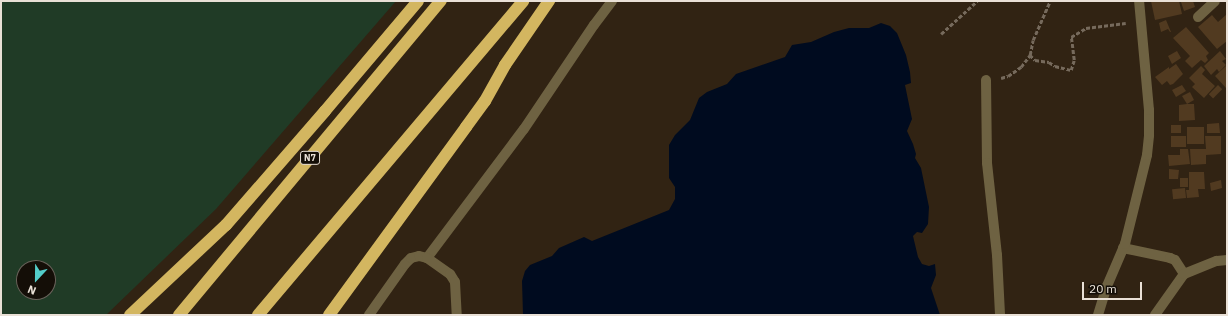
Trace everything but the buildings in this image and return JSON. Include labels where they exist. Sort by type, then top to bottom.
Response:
[{"type":"highway","points":[[130,315],[226,224],[418,1]]},
{"type":"highway","name":"N7","points":[[179,315],[441,1]]},
{"type":"highway","points":[[258,315],[523,1]]},
{"type":"highway","points":[[329,315],[466,127],[505,65],[549,1]]},
{"type":"street","points":[[427,258],[524,129],[594,25],[612,1]]},
{"type":"street","points":[[1098,315],[1107,286],[1123,248],[1143,172],[1149,135],[1149,110],[1139,1]]},
{"type":"street","points":[[1198,17],[1215,1]]},
{"type":"street","points":[[986,80],[988,163],[997,255],[1000,315]]},
{"type":"street","points":[[1123,248],[1175,260],[1184,274]]},
{"type":"street","points":[[369,315],[405,264],[411,258],[419,256],[427,258],[450,274],[455,282],[457,315]]},
{"type":"street","points":[[1155,315],[1184,274],[1217,261],[1227,260]]},
{"type":"path","points":[[941,34],[977,1]]},
{"type":"path","points":[[986,80],[1008,76],[1021,67],[1030,55],[1033,40],[1050,1]]},
{"type":"path","points":[[1030,55],[1035,60],[1049,62],[1055,66],[1071,70],[1074,60],[1071,37],[1086,28],[1142,22]]},
{"type":"green space","points":[[1,1],[396,1],[216,209],[106,315],[1,315]]},
{"type":"water","points":[[881,23],[890,26],[897,33],[906,55],[910,72],[911,83],[905,85],[912,119],[907,131],[916,154],[915,158],[921,168],[929,207],[928,224],[922,233],[917,232],[913,236],[918,257],[922,264],[929,266],[935,264],[936,275],[931,288],[940,315],[523,315],[522,281],[525,271],[530,265],[552,256],[559,248],[584,237],[592,241],[669,210],[675,199],[675,187],[669,178],[669,145],[675,135],[690,120],[699,98],[707,92],[727,84],[736,74],[785,57],[792,45],[811,42],[834,32],[849,28],[869,28]]}]
